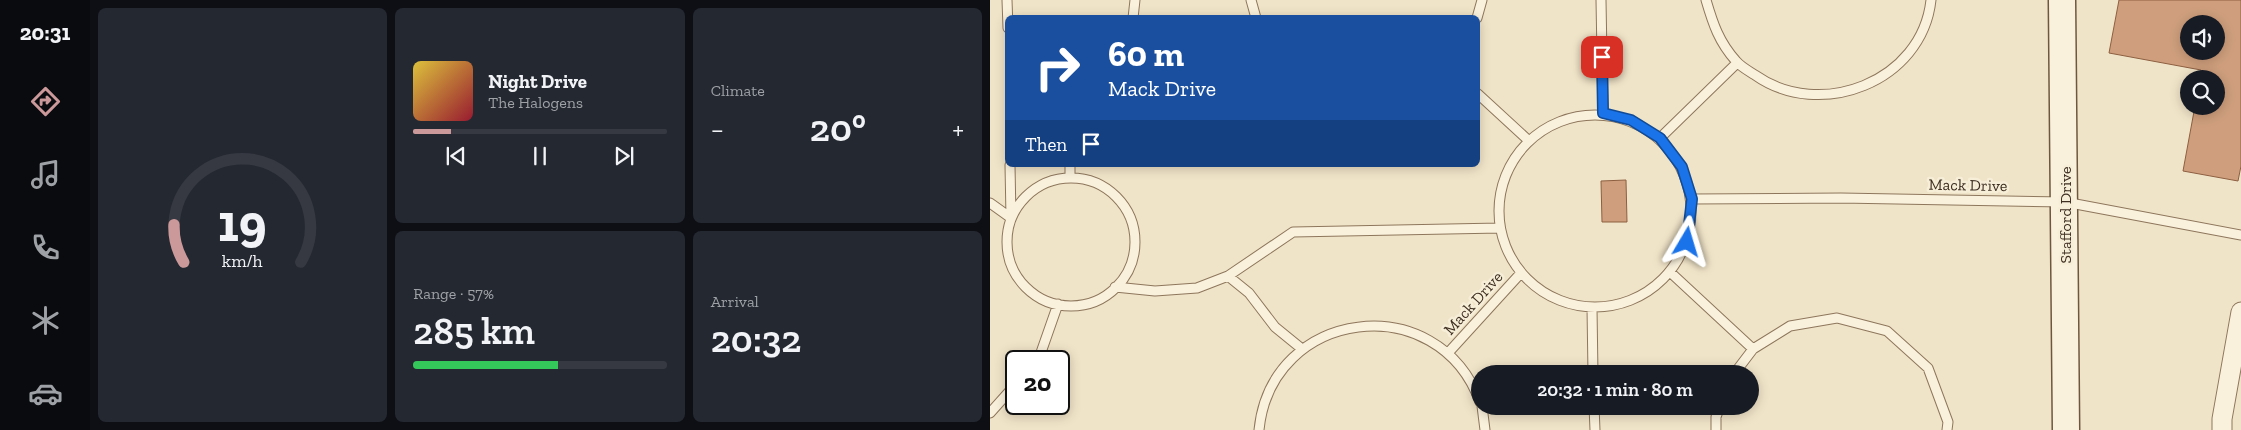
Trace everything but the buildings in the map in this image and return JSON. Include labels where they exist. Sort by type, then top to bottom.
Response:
[{"type":"street","name":"Stafford Drive","points":[[2062,0],[2066,430]]},
{"type":"street","points":[[2222,430],[2222,419],[2238,350],[2241,312]]},
{"type":"lane","points":[[1134,15],[1135,0]]},
{"type":"lane","points":[[1251,0],[1255,15]]},
{"type":"lane","points":[[1477,15],[1482,0]]},
{"type":"lane","points":[[1601,0],[1603,113]]},
{"type":"lane","points":[[1706,0],[1715,32],[1737,63],[1769,85],[1801,95],[1847,93],[1885,76],[1912,48],[1930,15],[1931,0]]},
{"type":"lane","points":[[1007,1],[1009,15]]},
{"type":"lane","points":[[1007,1],[1008,15]]},
{"type":"lane","points":[[1660,138],[1737,63]]},
{"type":"lane","points":[[1480,96],[1528,140]]},
{"type":"lane","name":"Mack Drive","points":[[1603,113],[1631,120],[1660,138],[1682,167],[1692,199],[1687,242],[1670,272],[1655,287],[1625,303],[1592,308],[1546,295],[1520,274],[1502,238],[1498,204],[1508,167],[1528,140],[1569,117],[1603,113]]},
{"type":"lane","points":[[1010,167],[1011,218],[1006,242],[1008,255],[1014,272],[1025,287],[1035,295],[1058,304],[1070,306],[1094,301],[1115,287],[1124,278],[1134,254],[1134,229],[1130,217],[1116,196],[1106,188],[1089,180],[1070,178],[1045,183],[1034,189],[1017,207],[1011,218]]},
{"type":"lane","points":[[1070,167],[1070,178]]},
{"type":"lane","name":"Mack Drive","points":[[1692,199],[1841,198],[2065,202],[2241,235]]},
{"type":"lane","points":[[990,203],[1011,218]]},
{"type":"lane","points":[[1115,287],[1155,291],[1197,288],[1228,276],[1293,232],[1500,228]]},
{"type":"lane","points":[[1670,272],[1753,349]]},
{"type":"lane","name":"Mack Drive","points":[[1448,353],[1520,274]]},
{"type":"lane","points":[[1228,276],[1249,293],[1275,327],[1302,349]]},
{"type":"lane","points":[[1042,350],[1058,304]]},
{"type":"lane","points":[[1592,308],[1593,365]]},
{"type":"lane","points":[[1741,365],[1753,349],[1790,326],[1837,318],[1887,331],[1928,368],[1948,422],[1947,430]]},
{"type":"lane","name":"Mack Drive","points":[[1259,430],[1261,412],[1276,378],[1302,349],[1342,328],[1379,325],[1420,335],[1448,353],[1471,382]]},
{"type":"lane","points":[[990,413],[1005,396]]},
{"type":"lane","points":[[1484,415],[1486,430]]},
{"type":"lane","points":[[1594,415],[1595,430]]},
{"type":"lane","points":[[1716,430],[1717,415]]},
{"type":"route","points":[[1602,57],[1603,113],[1631,120],[1660,138],[1682,167],[1692,199],[1687,242]]}]
